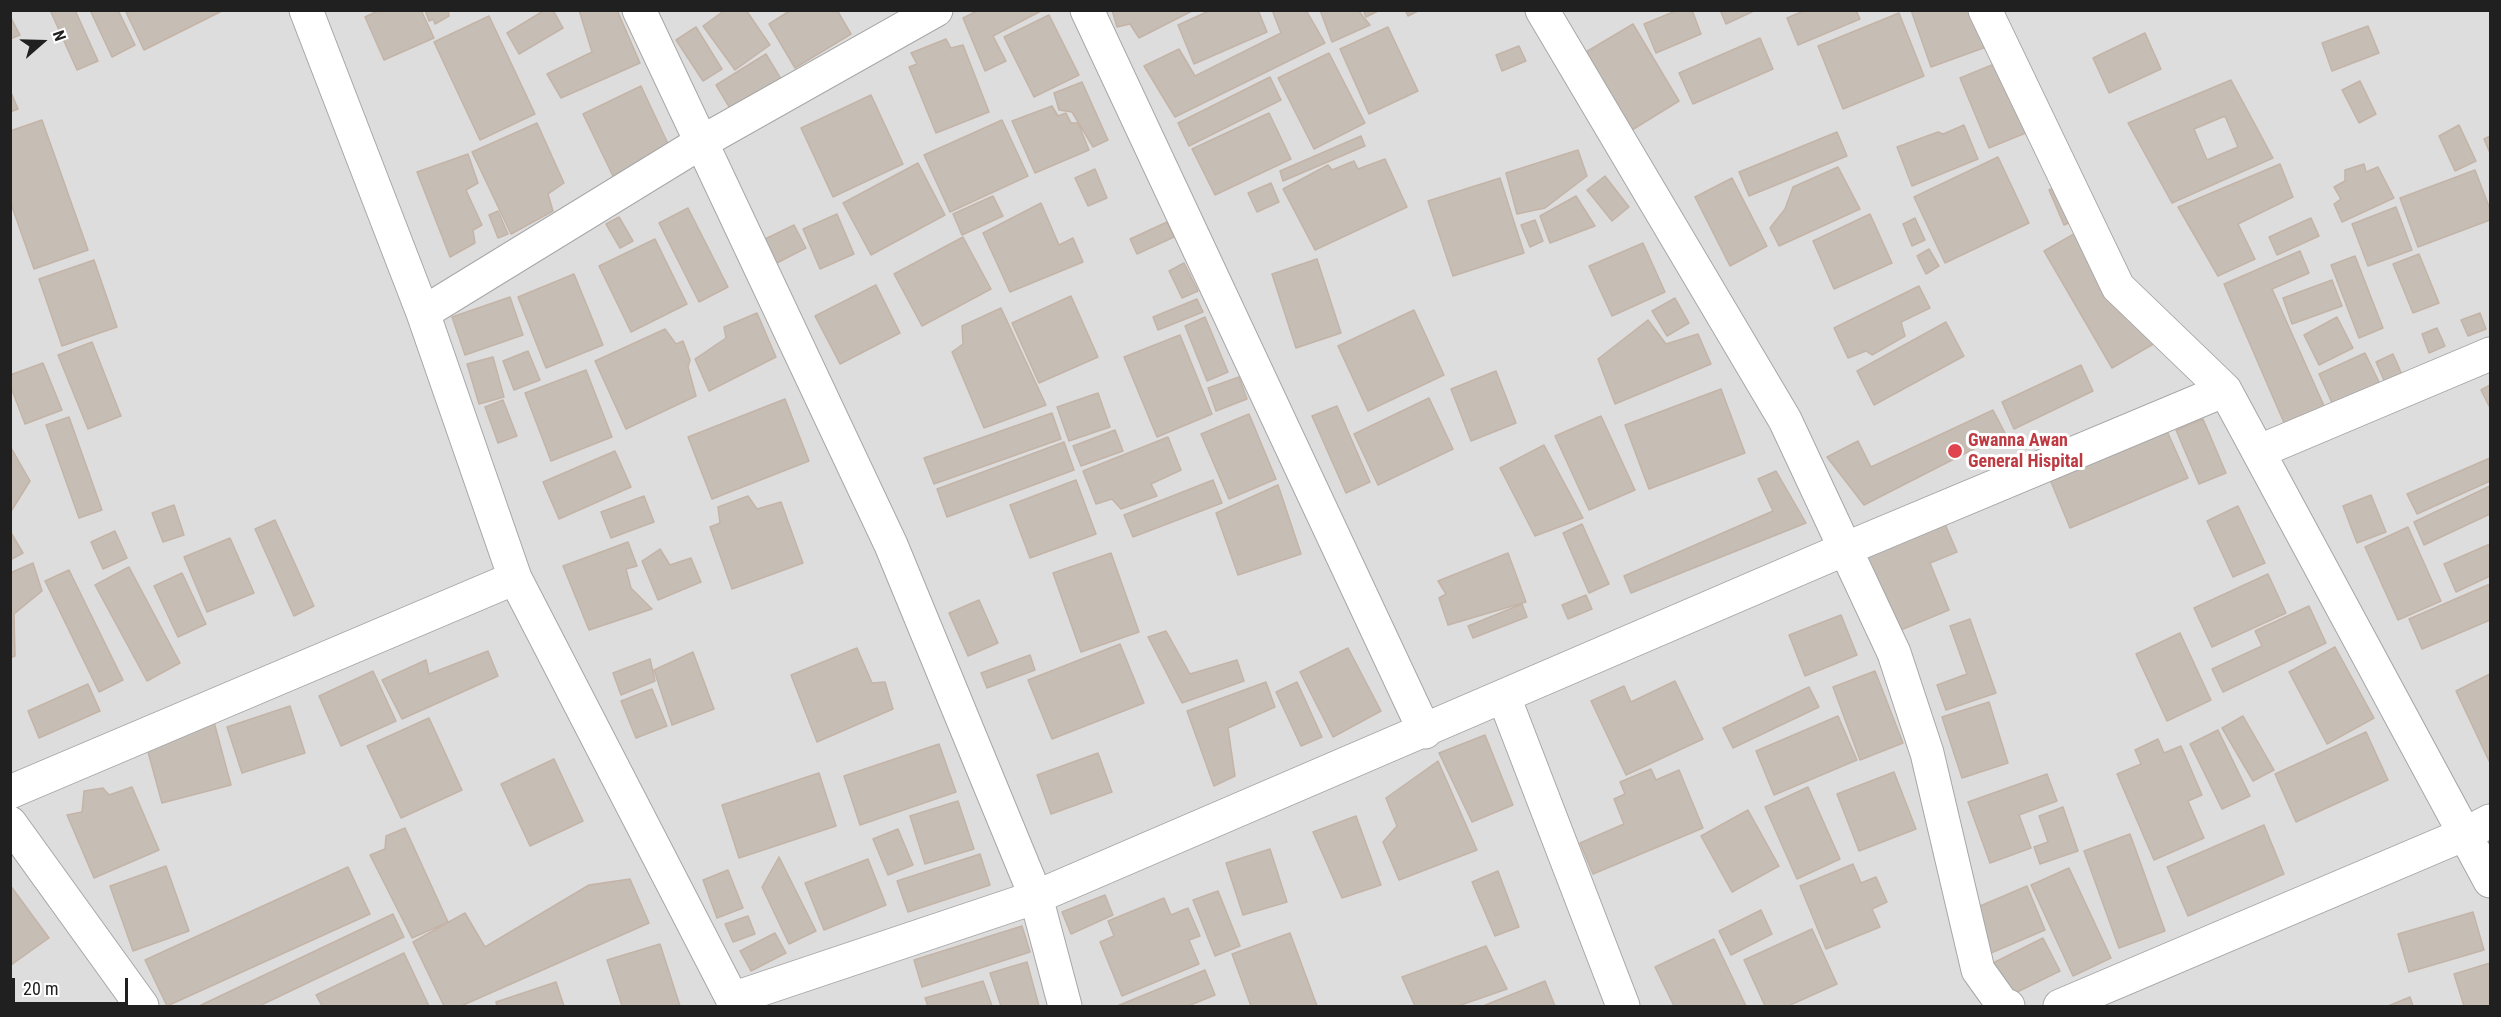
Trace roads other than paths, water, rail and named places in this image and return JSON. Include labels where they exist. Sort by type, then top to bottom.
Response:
[{"type":"street","points":[[306,10],[423,313],[515,578],[734,1003],[1036,897],[1425,732],[1845,549],[2225,390]]},
{"type":"street","points":[[639,10],[891,545],[1036,897],[1065,1006]]},
{"type":"street","points":[[423,313],[700,143],[936,10]]},
{"type":"street","points":[[1087,10],[1425,732]]},
{"type":"street","points":[[1542,10],[1785,420],[1894,653],[1927,753],[1978,970],[2003,1005],[2008,1006]]},
{"type":"street","points":[[1985,10],[2118,287],[2225,390],[2478,827],[2490,881]]},
{"type":"street","points":[[2260,451],[2490,354]]},
{"type":"street","points":[[10,792],[515,578]]},
{"type":"street","points":[[1504,698],[1623,1006]]},
{"type":"street","points":[[10,823],[142,1006]]},
{"type":"street","points":[[2060,1006],[2478,827]]},
{"type":"place","name":"Gwanna Awan General Hispital","points":[[1955,451]]}]
